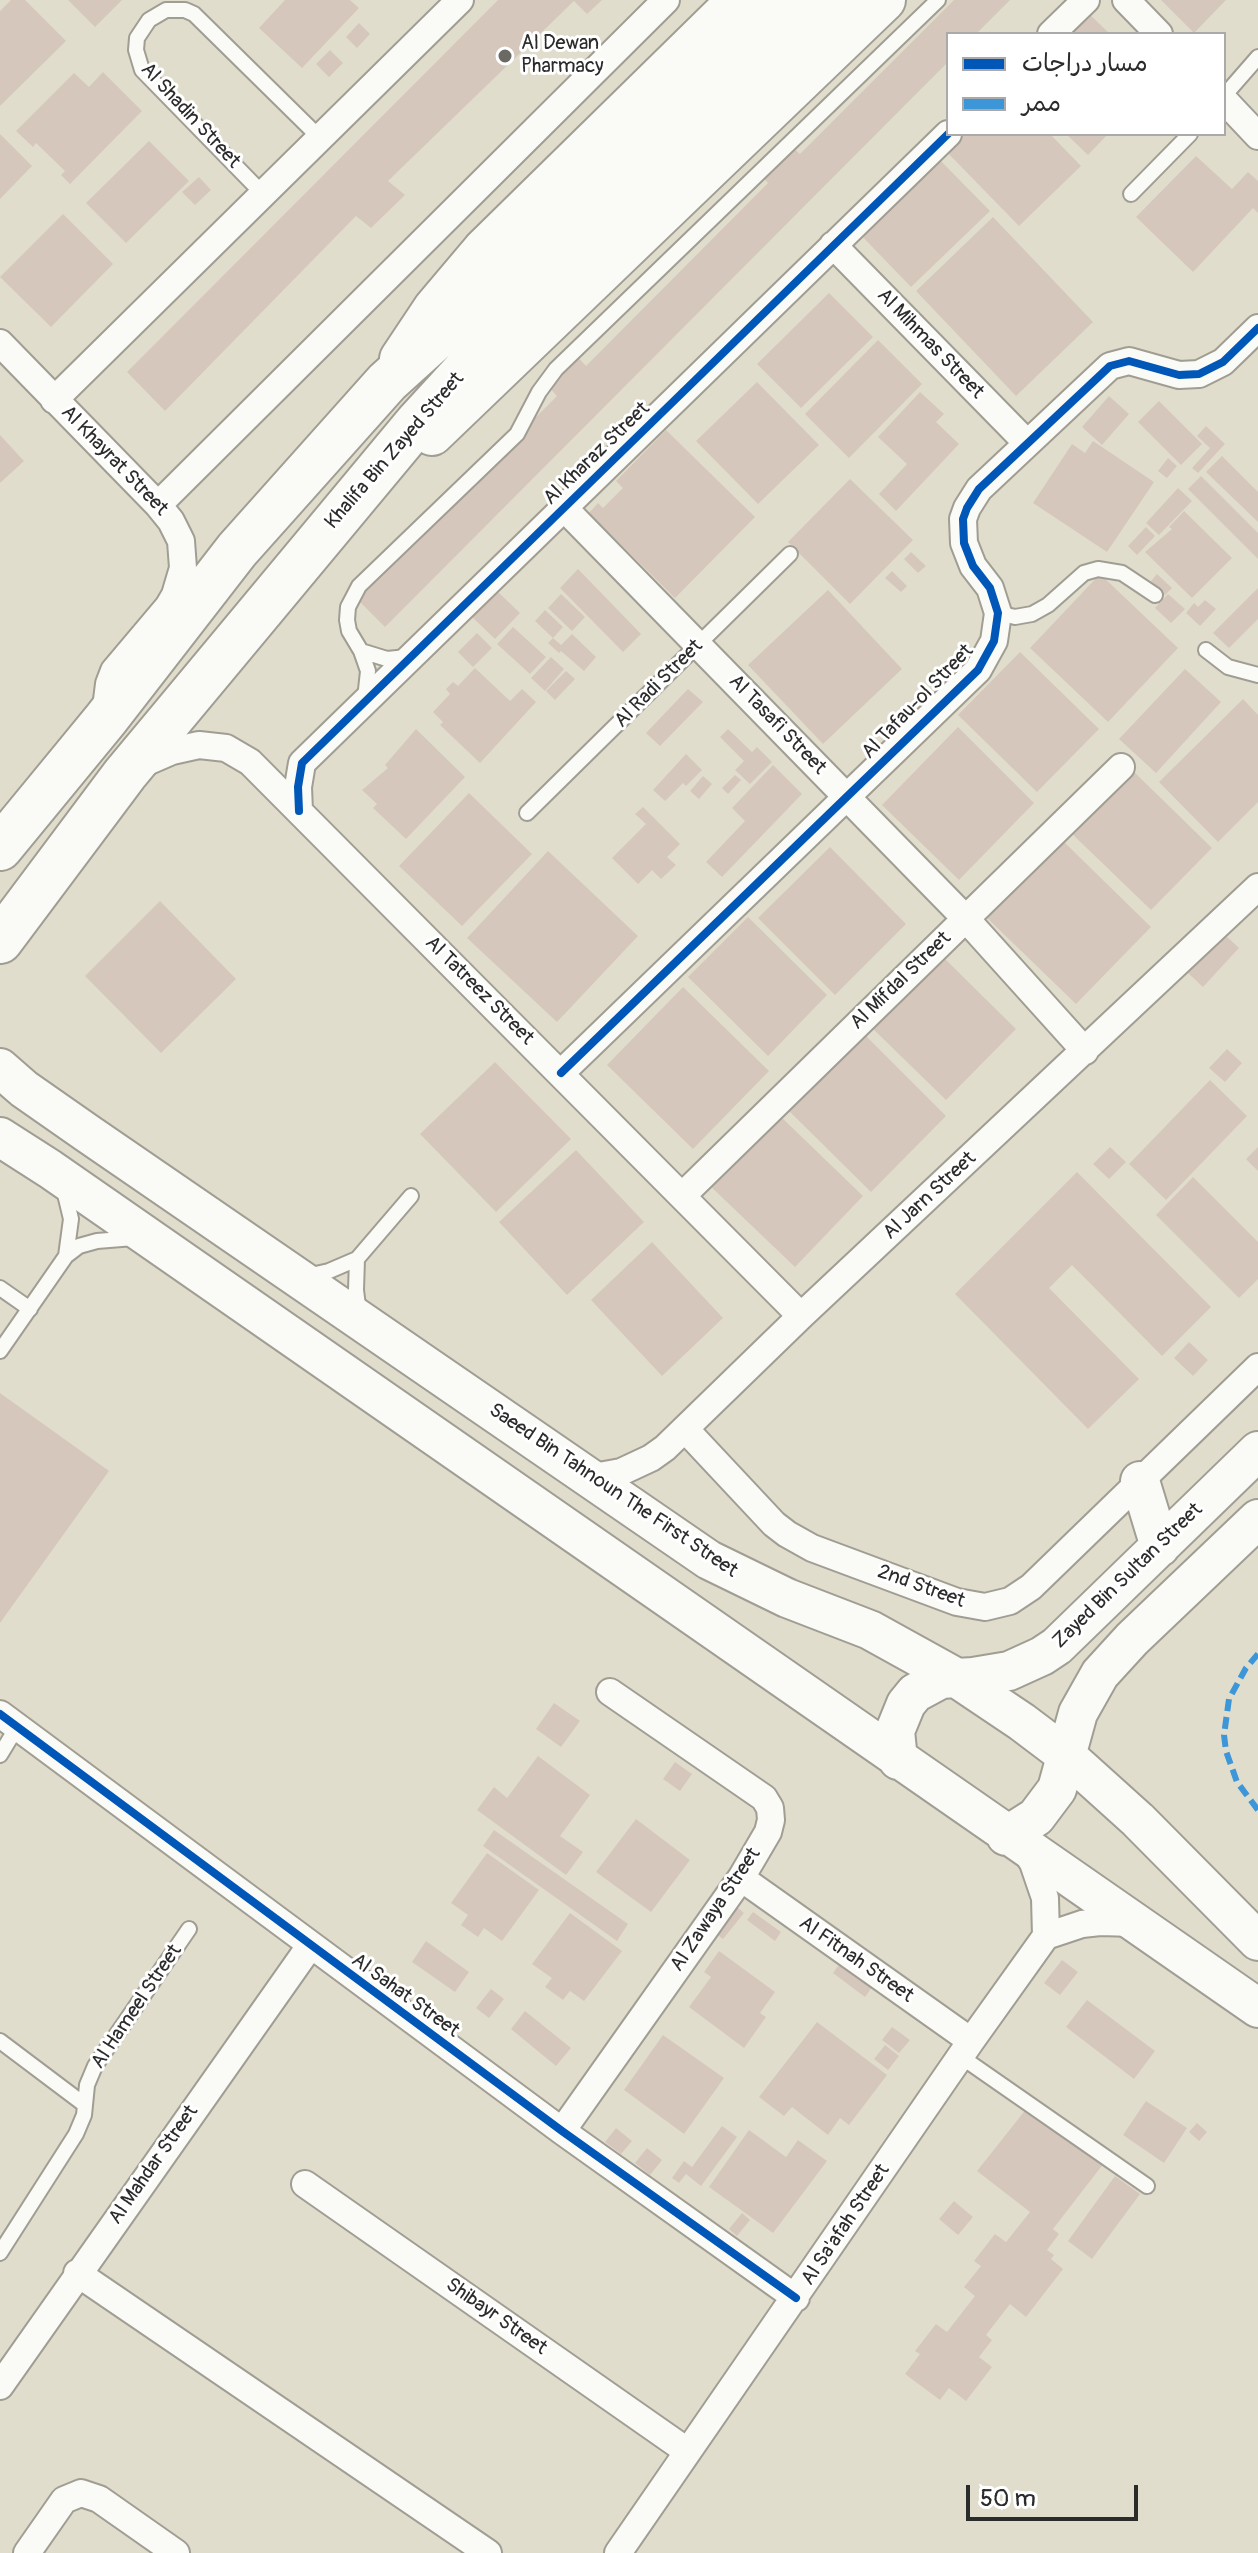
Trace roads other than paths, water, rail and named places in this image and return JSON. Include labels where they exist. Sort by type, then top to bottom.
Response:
[{"type":"highway","points":[[0,848],[106,719],[237,550],[387,382],[449,326],[782,0]]},
{"type":"highway","name":"Khalifa Bin Zayed Street","points":[[0,941],[125,774],[417,423],[514,317],[704,125],[834,0]]},
{"type":"main road","points":[[387,382],[458,278],[512,221],[739,0]]},
{"type":"main road","points":[[369,479],[433,433],[884,0]]},
{"type":"main road","name":"Saeed Bin Tahnoun The First Street","points":[[0,1068],[24,1089],[709,1560],[787,1598],[870,1630],[955,1677],[1067,1756],[1138,1820],[1258,1941]]},
{"type":"main road","points":[[0,1137],[1258,2008]]},
{"type":"main road","name":"Zayed Bin Sultan Street","points":[[898,1760],[895,1731],[906,1704],[927,1685],[955,1677],[1009,1671],[1042,1656],[1072,1633],[1258,1451]]},
{"type":"main road","points":[[1140,1481],[1160,1547]]},
{"type":"main road","points":[[1015,1842],[1048,1804],[1060,1781],[1078,1713],[1100,1674],[1132,1639],[1256,1524]]},
{"type":"street","points":[[54,400],[460,0]]},
{"type":"street","points":[[158,505],[666,0]]},
{"type":"street","points":[[1053,32],[1086,0]]},
{"type":"street","points":[[1126,0],[1157,32]]},
{"type":"street","points":[[1226,100],[1258,136]]},
{"type":"street","name":"Al Kharaz Street","points":[[302,763],[946,136]]},
{"type":"street","name":"Al Mihmas Street","points":[[833,245],[1026,442]]},
{"type":"street","points":[[998,613],[990,588],[967,555],[964,543],[963,519],[979,489],[1110,366],[1129,361],[1179,375],[1199,374],[1223,362],[1258,328]]},
{"type":"street","name":"Al Khayrat Street","points":[[0,343],[158,505],[181,541],[183,568],[180,582],[168,607],[114,671],[106,698],[106,719]]},
{"type":"street","name":"Al Tasafi Street","points":[[564,508],[966,919],[1085,1051]]},
{"type":"street","name":"Al Tafau-ol Street","points":[[561,1073],[978,670],[994,641],[998,613]]},
{"type":"street","name":"Al Tatreez Street","points":[[125,774],[156,757],[199,745],[226,748],[250,762],[801,1316]]},
{"type":"street","points":[[250,762],[276,765],[302,763],[298,787],[299,811]]},
{"type":"street","name":"Al Mifdal Street","points":[[682,1196],[1121,767]]},
{"type":"street","name":"Al Jarn Street","points":[[588,1478],[637,1466],[665,1448],[801,1316],[1258,887]]},
{"type":"street","name":"2nd Street","points":[[685,1429],[787,1534],[812,1548],[970,1606],[999,1605],[1021,1595],[1258,1367]]},
{"type":"street","name":"Al Zawaya Street","points":[[562,2131],[741,1878],[768,1832],[771,1820],[770,1808],[764,1798],[610,1692]]},
{"type":"street","name":"Al Sahat Street","points":[[9,1721],[562,2131],[796,2298]]},
{"type":"street","points":[[1015,1842],[1033,1863],[1045,1898],[1046,1936],[1100,1922],[1137,1923]]},
{"type":"street","name":"Al Fitnah Street","points":[[741,1878],[966,2049]]},
{"type":"street","name":"Al Sa'afah Street","points":[[618,2553],[1046,1936]]},
{"type":"street","name":"Al Mahdar Street","points":[[0,2386],[310,1946]]},
{"type":"street","name":"Shibayr Street","points":[[305,2184],[687,2451]]},
{"type":"street","points":[[77,2273],[488,2553]]},
{"type":"street","points":[[27,2553],[64,2500],[81,2493],[99,2499],[176,2553]]},
{"type":"lane","points":[[364,703],[368,671],[349,631],[348,607],[352,596],[367,577],[517,434],[539,392],[556,369],[938,0]]},
{"type":"lane","name":"Al Shadin Street","points":[[263,194],[142,70],[137,60],[137,38],[149,20],[166,10],[185,10],[194,14],[320,138]]},
{"type":"lane","points":[[1226,96],[1258,57]]},
{"type":"lane","points":[[1131,194],[1188,136]]},
{"type":"lane","name":"Al Radi Street","points":[[527,813],[790,554]]},
{"type":"lane","points":[[998,613],[1015,617],[1032,614],[1048,605],[1084,573],[1098,569],[1122,573],[1155,595]]},
{"type":"lane","points":[[1206,650],[1228,667],[1258,675]]},
{"type":"lane","points":[[361,651],[387,659],[415,653]]},
{"type":"lane","points":[[50,1169],[68,1201],[71,1219],[66,1256]]},
{"type":"lane","points":[[298,1278],[329,1271],[357,1259],[411,1196]]},
{"type":"lane","points":[[0,1351],[66,1256],[79,1246],[97,1241],[135,1238],[154,1242]]},
{"type":"lane","points":[[357,1259],[356,1290],[361,1321]]},
{"type":"lane","points":[[0,1288],[30,1309]]},
{"type":"lane","points":[[0,1755],[9,1721]]},
{"type":"lane","name":"Al Hameel Street","points":[[0,2253],[76,2134],[85,2105],[87,2085],[95,2066],[189,1929]]},
{"type":"lane","points":[[0,2041],[85,2105]]},
{"type":"lane","points":[[966,2049],[1147,2186]]},
{"type":"place","name":"Al Dewan Pharmacy","points":[[505,56]]}]
